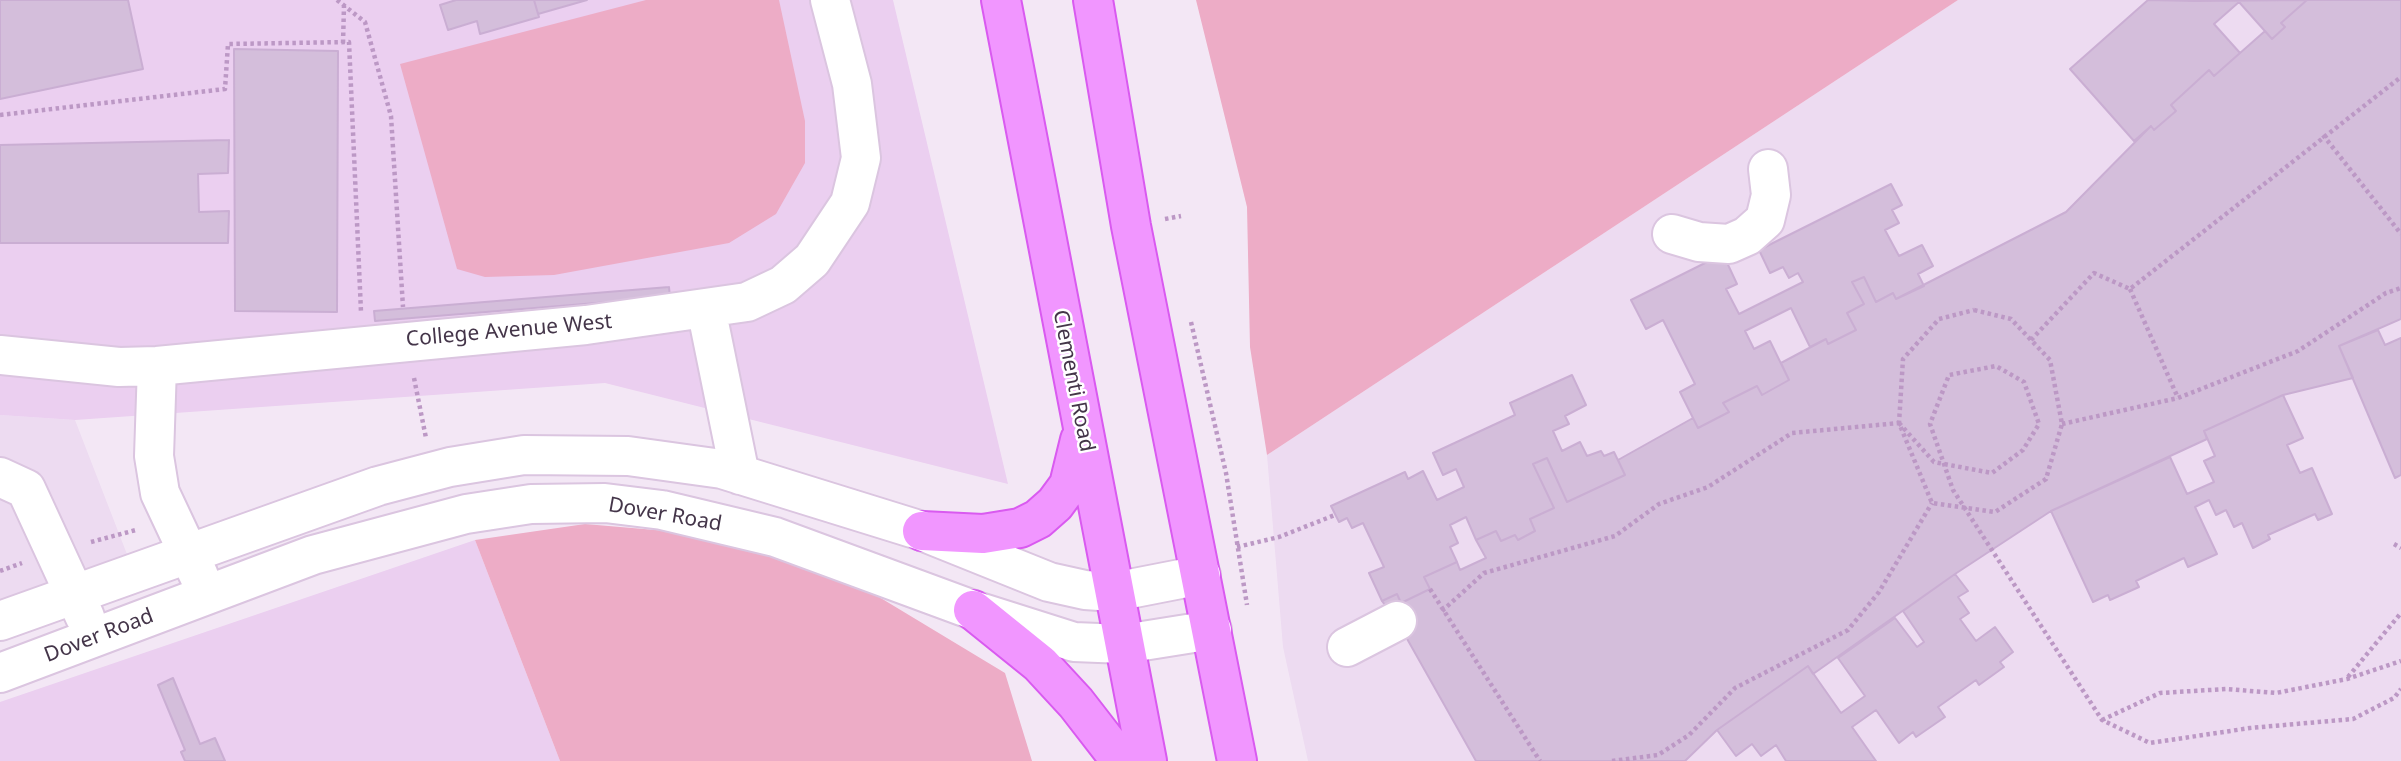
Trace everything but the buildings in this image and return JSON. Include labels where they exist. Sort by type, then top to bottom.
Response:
[{"type":"main road","name":"Clementi Road","points":[[1001,0],[1147,761]]},
{"type":"main road","points":[[1093,0],[1131,226],[1237,761]]},
{"type":"main road","points":[[922,531],[984,534],[1020,528],[1038,519],[1055,504],[1069,485],[1082,426]]},
{"type":"main road","points":[[972,610],[1040,664],[1076,703],[1121,761]]},
{"type":"street","name":"College Avenue West","points":[[0,355],[119,367],[157,366],[405,325],[586,325],[747,302],[783,285],[812,260],[850,203],[861,158],[852,84],[830,0]]},
{"type":"street","points":[[1672,234],[1699,242],[1728,244],[1747,236],[1765,219],[1771,195],[1768,169]]},
{"type":"street","points":[[706,309],[740,475]]},
{"type":"street","points":[[157,366],[154,456],[160,493],[208,595]]},
{"type":"street","points":[[0,621],[378,486],[450,467],[524,455],[628,456],[722,469],[922,531],[1049,582],[1085,590],[1114,592],[1201,575]]},
{"type":"street","points":[[0,477],[26,489],[94,638]]},
{"type":"street","name":"Dover Road","points":[[0,673],[313,555],[466,514],[531,504],[605,503],[662,510],[775,537],[972,610],[1074,642],[1124,644],[1212,630]]},
{"type":"street","points":[[1347,647],[1397,621]]},
{"type":"path","points":[[337,0],[365,22],[391,116],[405,325],[427,441]]},
{"type":"path","points":[[343,43],[344,6]]},
{"type":"path","points":[[0,115],[225,89],[228,44],[349,43],[361,320]]},
{"type":"path","points":[[2130,289],[2323,135],[2401,77]]},
{"type":"path","points":[[2323,135],[2401,234]]},
{"type":"path","points":[[1167,219],[1170,232]]},
{"type":"path","points":[[2031,340],[2094,273],[2130,289],[2178,398]]},
{"type":"path","points":[[2063,424],[2178,398],[2298,351],[2386,293],[2401,288]]},
{"type":"path","points":[[1974,310],[2011,319],[2050,360],[2063,424],[2046,479],[1995,512],[1932,503],[1899,423],[1903,359],[1939,319],[1974,310]]},
{"type":"path","points":[[1189,312],[1226,473],[1248,610]]},
{"type":"path","points":[[1899,423],[1934,462],[1944,464],[1992,473],[2023,450],[2039,424],[2024,382],[1996,366],[1949,375],[1930,424],[1944,464],[1953,490],[2102,720],[2150,743],[2250,727],[2353,719],[2394,698],[2401,689]]},
{"type":"path","points":[[1442,611],[1484,573],[1615,536],[1658,504],[1708,487],[1792,432],[1899,423]]},
{"type":"path","points":[[1612,761],[1658,755],[1689,735],[1735,688],[1848,630],[1879,592],[1932,503]]},
{"type":"path","points":[[1237,547],[1279,537],[1335,514]]},
{"type":"path","points":[[2394,544],[2401,548]]},
{"type":"path","points":[[1430,589],[1540,761]]},
{"type":"path","points":[[2347,679],[2401,612]]},
{"type":"path","points":[[2102,720],[2160,693],[2226,690],[2276,693],[2347,679],[2401,661]]},
{"type":"shaded area","points":[[0,0],[893,0],[1008,484],[605,383],[75,420],[0,415]]},
{"type":"shaded area","points":[[646,0],[779,0],[805,121],[805,163],[776,214],[729,243],[554,275],[485,277],[457,269],[400,64]]},
{"type":"shaded area","points":[[1196,0],[1958,0],[1267,455],[1250,347],[1247,207]]},
{"type":"shaded area","points":[[1958,0],[2401,0],[2401,761],[1308,761],[1283,647],[1267,455]]},
{"type":"shaded area","points":[[0,415],[75,420],[130,562],[0,612]]},
{"type":"shaded area","points":[[585,524],[714,535],[826,565],[1005,673],[1032,761],[560,761],[475,540]]},
{"type":"shaded area","points":[[475,540],[560,761],[0,761],[0,702]]}]
